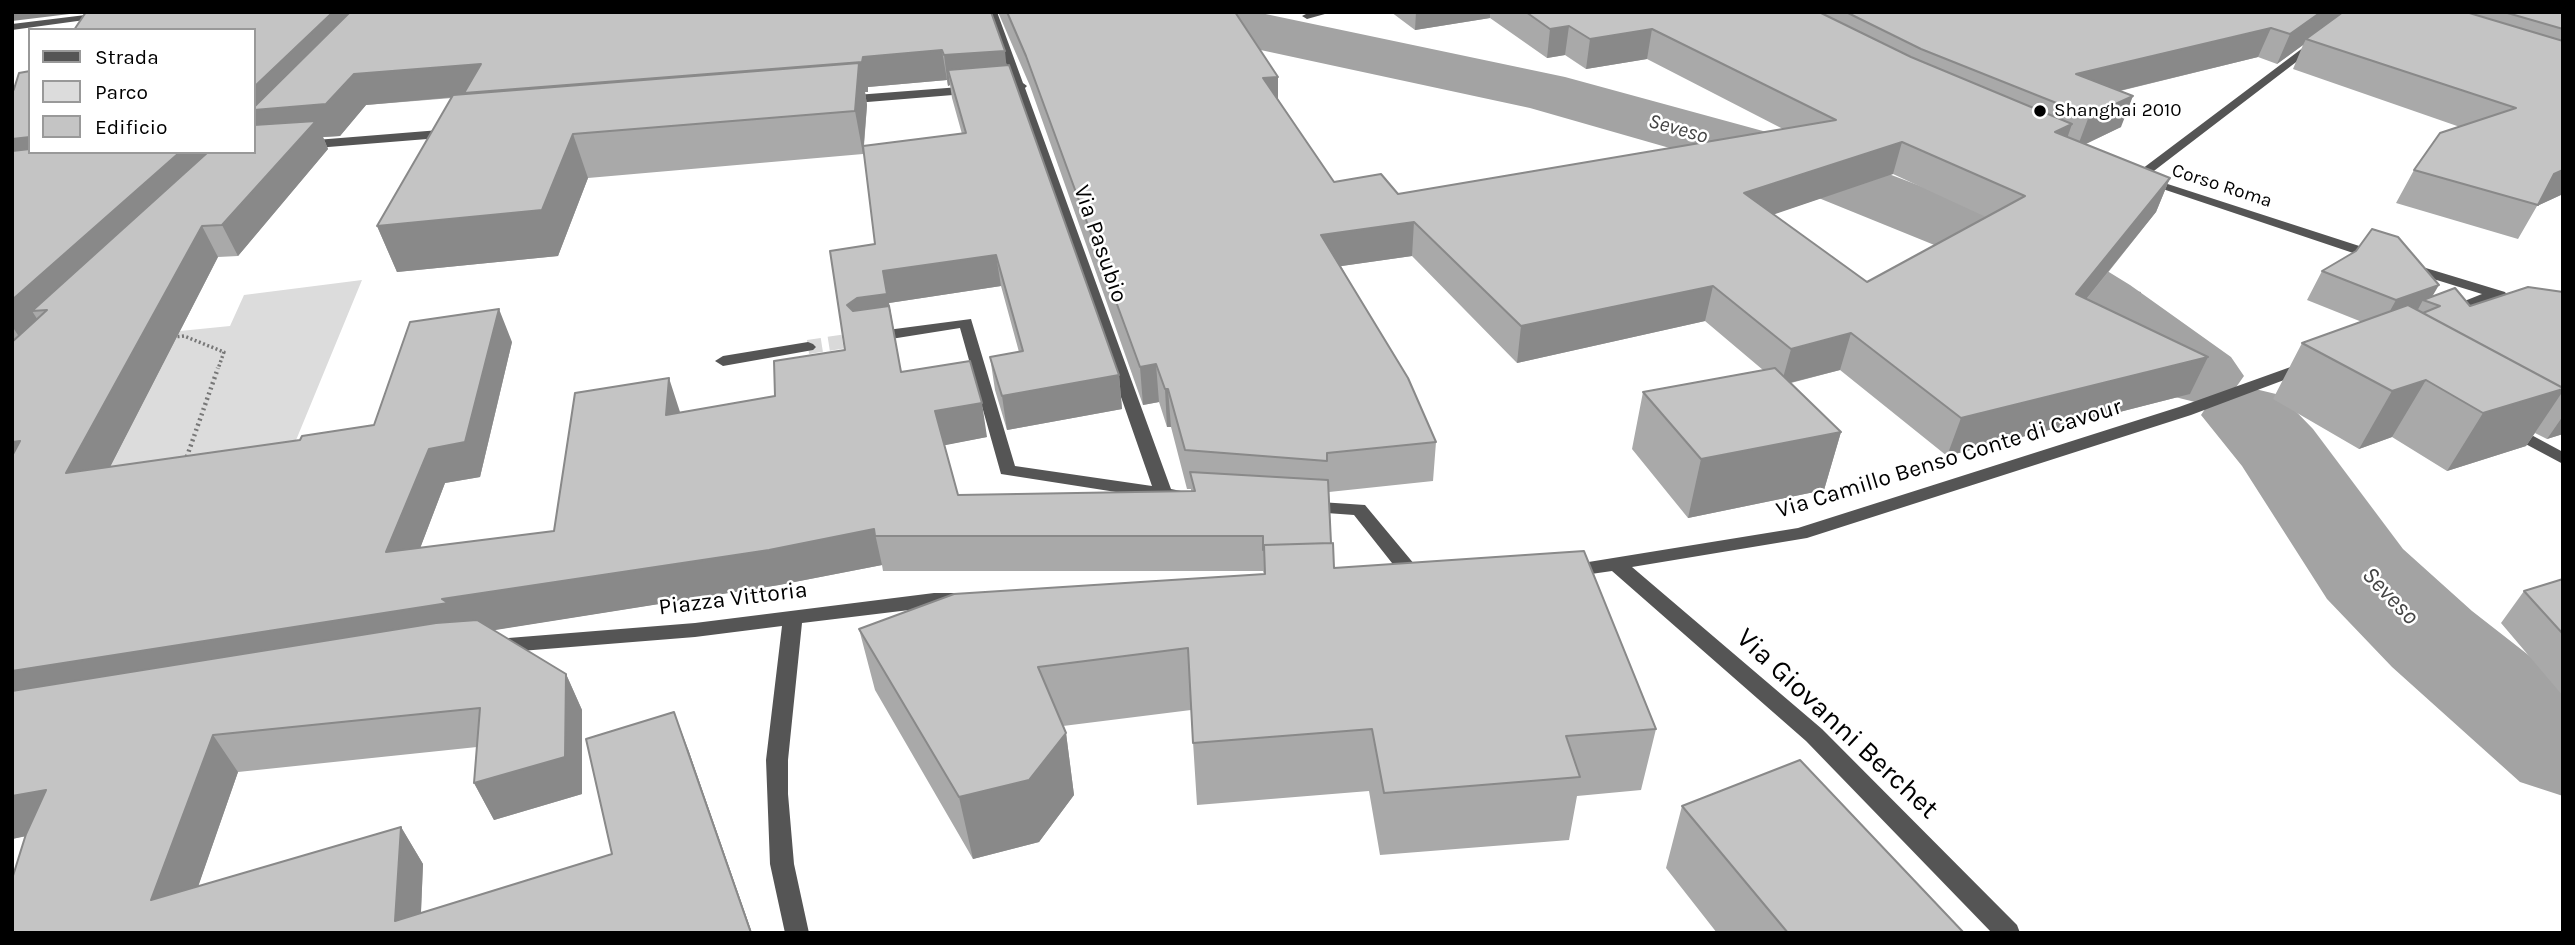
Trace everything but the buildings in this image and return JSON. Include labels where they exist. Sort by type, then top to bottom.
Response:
[{"type":"street","points":[[12,27],[94,15],[138,12]]},
{"type":"street","name":"Via Pasubio","points":[[992,12],[1021,86],[1163,492]]},
{"type":"street","points":[[1307,16],[1327,12]]},
{"type":"street","name":"Corso Roma","points":[[2326,36],[2130,176],[2518,301]]},
{"type":"street","points":[[825,102],[1021,86]]},
{"type":"street","points":[[256,149],[463,132]]},
{"type":"street","points":[[256,141],[263,133]]},
{"type":"street","points":[[2431,319],[2496,294]]},
{"type":"street","points":[[865,338],[966,322],[1007,470],[1202,499]]},
{"type":"street","points":[[723,360],[808,347]]},
{"type":"street","name":"Via Camillo Benso Conte di Cavour","points":[[1548,574],[1800,534],[2185,411],[2330,357]]},
{"type":"street","points":[[2494,418],[2563,459]]},
{"type":"street","points":[[1290,506],[1359,509],[1431,589],[1397,591]]},
{"type":"street","name":"Via Giovanni Berchet","points":[[1617,565],[1814,735],[2008,933]]},
{"type":"street","name":"Piazza Vittoria","points":[[481,647],[695,630],[934,600],[975,600]]},
{"type":"street","points":[[793,617],[777,760],[777,794],[782,864],[797,933]]},
{"type":"path","points":[[170,338],[184,336],[224,352],[182,469]]},
{"type":"green space","points":[[362,280],[280,479],[89,508],[180,331],[230,326],[244,295]]},
{"type":"waterway","name":"Seveso","points":[[1193,12],[1263,33],[1542,91],[1782,158],[2019,251],[2101,303],[2199,376]]},
{"type":"waterway","points":[[2101,303],[2136,295]]},
{"type":"waterway","name":"Seveso","points":[[2247,415],[2279,449],[2365,574],[2432,639],[2563,749]]},
{"type":"tunnel","points":[[808,347],[865,338]]},
{"type":"place","name":"Shanghai 2010","points":[[2040,111]]}]
